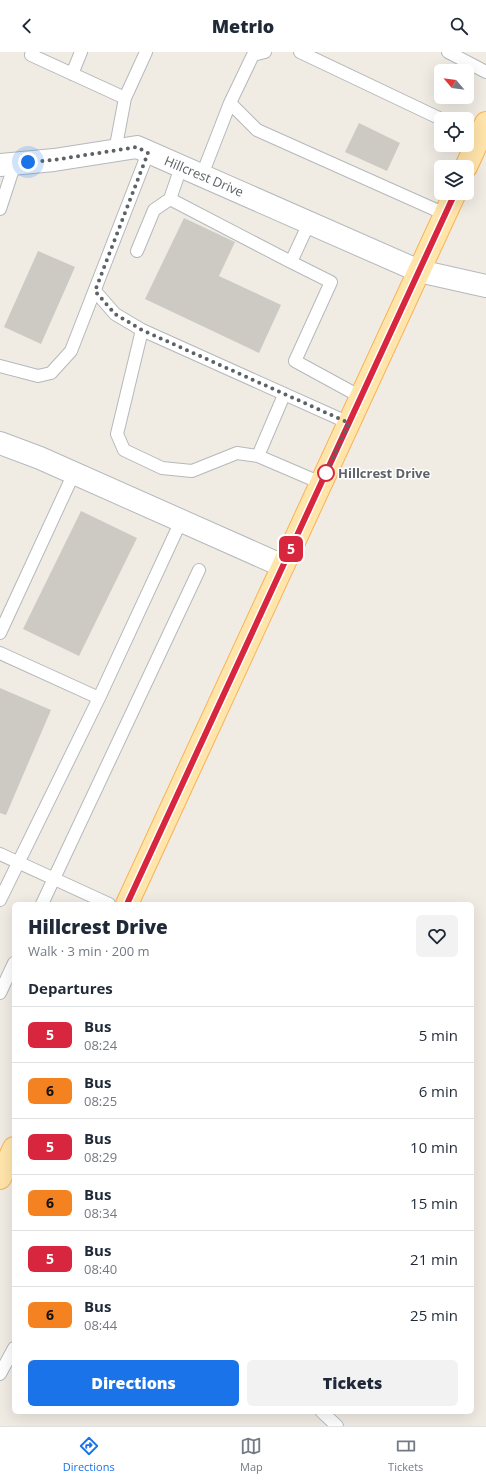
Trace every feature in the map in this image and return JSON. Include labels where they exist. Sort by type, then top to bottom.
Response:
[{"type":"main road","points":[[468,160],[477,131]]},
{"type":"main road","points":[[128,902],[451,200]]},
{"type":"main road","points":[[0,1178],[12,1152]]},
{"type":"street","name":"Hillcrest Drive","points":[[8,164],[54,160],[137,147],[419,271],[486,286]]},
{"type":"street","points":[[0,443],[40,458],[282,566]]},
{"type":"lane","points":[[32,52],[30,55],[125,98]]},
{"type":"lane","points":[[72,74],[81,52]]},
{"type":"lane","points":[[115,151],[125,98],[146,52]]},
{"type":"lane","points":[[202,176],[230,103],[254,55],[265,52]]},
{"type":"lane","points":[[300,52],[434,116]]},
{"type":"lane","points":[[448,52],[486,72]]},
{"type":"lane","points":[[230,103],[257,130],[445,214]]},
{"type":"lane","points":[[0,366],[38,376],[52,373],[71,351],[148,153]]},
{"type":"lane","points":[[0,209],[8,164]]},
{"type":"lane","points":[[137,252],[154,210],[170,199],[181,167]]},
{"type":"lane","points":[[170,199],[331,282],[295,361],[361,397]]},
{"type":"lane","points":[[291,262],[309,223]]},
{"type":"lane","points":[[95,291],[115,314],[142,330],[349,423]]},
{"type":"lane","points":[[142,330],[117,434],[124,450],[162,468],[192,471],[237,453],[258,456],[321,483]]},
{"type":"lane","points":[[258,456],[284,395]]},
{"type":"lane","points":[[0,633],[74,473]]},
{"type":"lane","points":[[0,899],[99,698],[181,521]]},
{"type":"lane","points":[[43,902],[199,570]]},
{"type":"lane","points":[[0,653],[99,698]]},
{"type":"lane","points":[[0,854],[105,902]]},
{"type":"lane","points":[[0,993],[12,967]]},
{"type":"lane","points":[[0,1374],[12,1352]]},
{"type":"lane","points":[[324,1414],[337,1426]]},
{"type":"building","points":[[359,123],[400,143],[387,171],[345,152]]},
{"type":"building","points":[[184,218],[235,242],[219,276],[281,305],[259,353],[145,299]]},
{"type":"building","points":[[38,251],[75,267],[41,344],[4,327]]},
{"type":"building","points":[[81,511],[137,538],[79,656],[23,629]]},
{"type":"building","points":[[0,688],[51,710],[6,815],[0,813]]},
{"type":"bus line","name":"5","points":[[128,902],[452,200]]},
{"type":"place","name":"Hillcrest Drive","points":[[326,473]]},
{"type":"route","points":[[28,162],[54,160],[137,147],[148,153],[95,291],[115,314],[142,330],[349,423],[326,473]]}]
